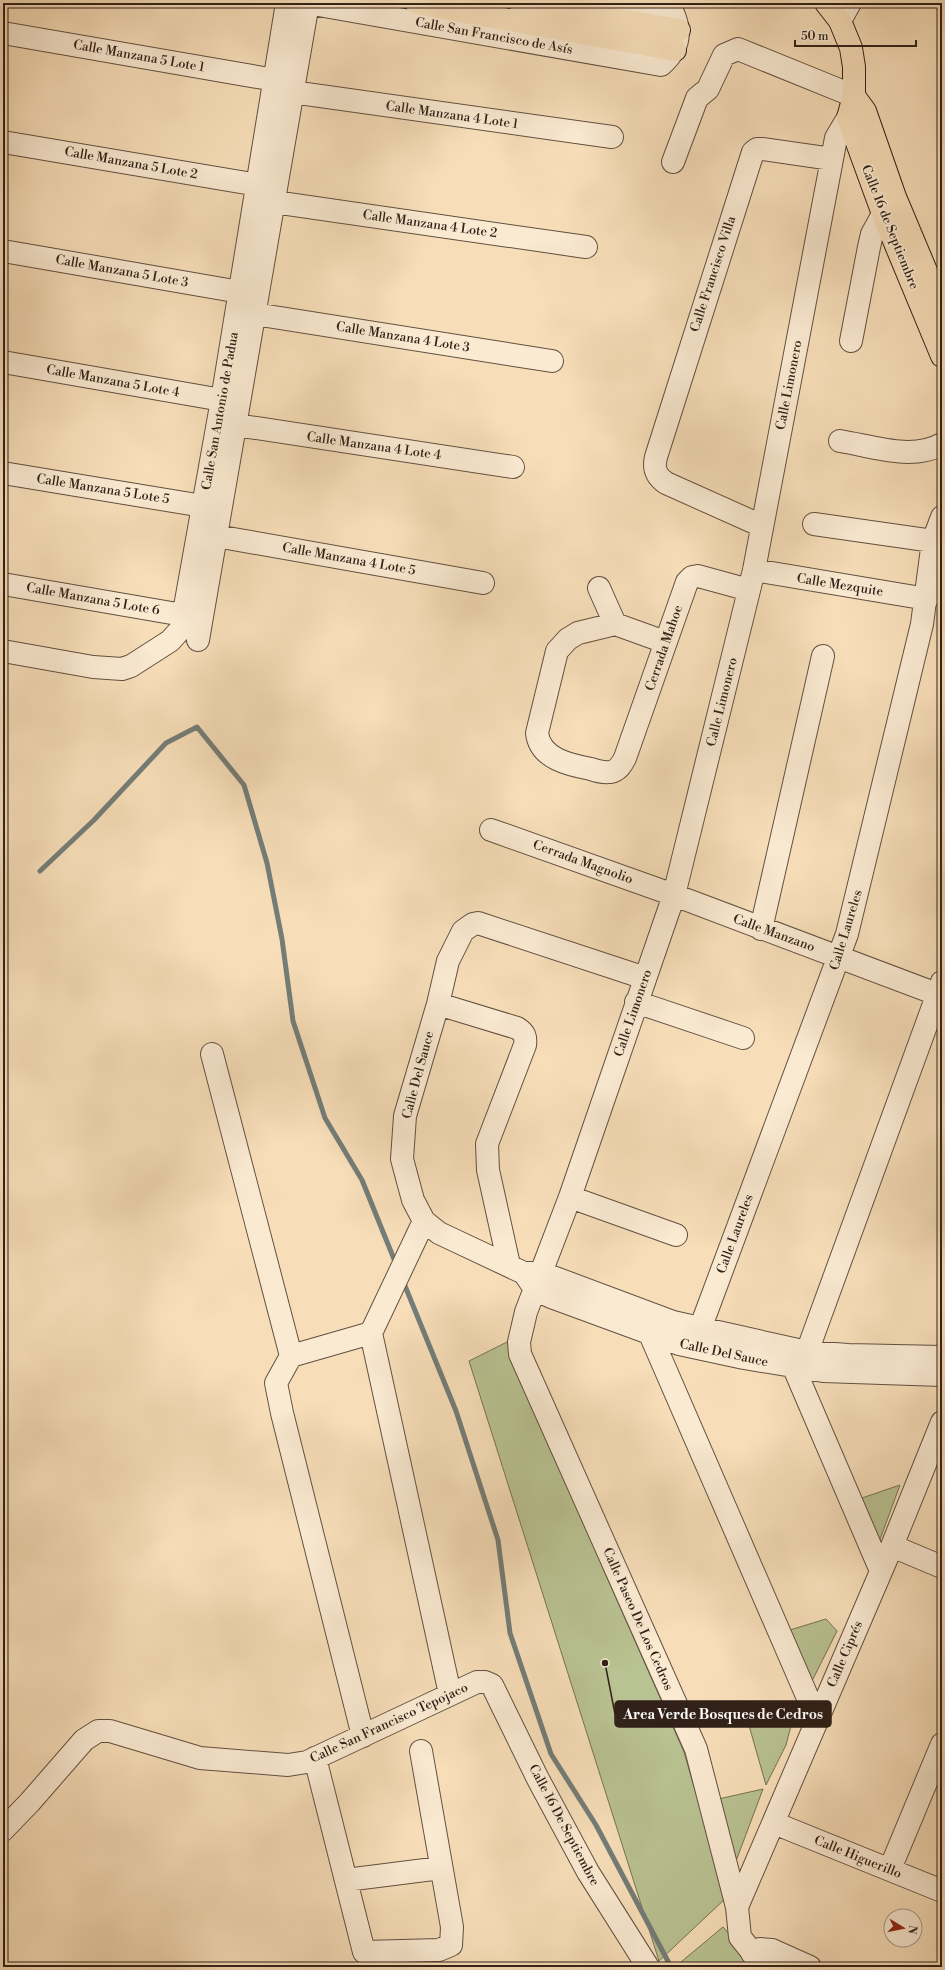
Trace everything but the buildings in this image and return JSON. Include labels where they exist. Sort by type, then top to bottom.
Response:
[{"type":"main road","name":"Calle San Francisco de Asís","points":[[416,3],[677,40]]},
{"type":"main road","points":[[520,3],[677,40]]},
{"type":"main road","points":[[826,3],[845,12],[854,67],[854,96],[848,118]]},
{"type":"main road","name":"Calle 16 de Septiembre","points":[[854,96],[865,111],[895,197],[942,309]]},
{"type":"main road","name":"Calle 16 de Septiembre","points":[[848,118],[883,214],[942,356]]},
{"type":"street","name":"Calle San Antonio de Padua","points":[[198,640],[274,202],[288,3]]},
{"type":"street","name":"Calle San Antonio de Padua","points":[[3,651],[92,667],[122,669],[131,666],[177,635],[181,629],[222,400],[258,185],[283,86],[307,3]]},
{"type":"street","name":"Calle San Francisco de Asís","points":[[307,3],[661,65],[669,58],[677,40]]},
{"type":"street","points":[[620,3],[673,13],[677,40]]},
{"type":"street","name":"Calle Manzana 5 Lote 1","points":[[3,33],[283,86]]},
{"type":"street","points":[[673,162],[697,98],[708,89],[724,55],[738,49],[854,96]]},
{"type":"street","name":"Calle Manzana 4 Lote 1","points":[[283,86],[612,137]]},
{"type":"street","name":"Calle Limonero","points":[[527,1275],[570,1197],[674,895],[751,580],[836,138],[848,118]]},
{"type":"street","name":"Calle Manzana 5 Lote 2","points":[[3,142],[258,185]]},
{"type":"street","name":"Calle Francisco Villa","points":[[762,526],[666,483],[656,473],[654,465],[753,152],[757,149],[762,149],[832,159]]},
{"type":"street","name":"Calle Manzana 4 Lote 2","points":[[274,202],[586,247]]},
{"type":"street","points":[[851,341],[872,234],[883,214]]},
{"type":"street","name":"Calle Manzana 5 Lote 3","points":[[3,251],[240,292]]},
{"type":"street","name":"Calle Manzana 4 Lote 3","points":[[254,314],[552,361]]},
{"type":"street","name":"Calle Manzana 5 Lote 4","points":[[3,362],[222,400]]},
{"type":"street","name":"Calle Manzana 4 Lote 4","points":[[236,426],[513,467]]},
{"type":"street","points":[[840,441],[909,453],[920,453],[932,450],[942,444]]},
{"type":"street","name":"Calle Manzana 5 Lote 5","points":[[3,473],[203,506]]},
{"type":"street","name":"Calle Laureles","points":[[700,1329],[847,934],[861,882],[927,599],[933,541],[942,517]]},
{"type":"street","points":[[814,524],[933,541]]},
{"type":"street","name":"Calle Manzana 4 Lote 5","points":[[216,536],[483,583]]},
{"type":"street","name":"Cerrada Mahoe","points":[[615,624],[578,633],[557,651],[537,733],[538,739],[547,752],[560,761],[600,771],[613,771],[621,765],[625,758],[687,582],[692,577],[698,576],[751,580]]},
{"type":"street","name":"Calle Mezquite","points":[[751,580],[927,599]]},
{"type":"street","name":"Calle Manzana 5 Lote 6","points":[[3,584],[183,615]]},
{"type":"street","points":[[599,588],[615,624],[666,642]]},
{"type":"street","points":[[761,929],[823,656]]},
{"type":"street","name":"Cerrada Magnolio","points":[[491,830],[674,895]]},
{"type":"street","name":"Calle Manzano","points":[[674,895],[761,929],[941,991]]},
{"type":"street","name":"Calle Del Sauce","points":[[645,978],[478,923],[473,924],[463,931],[448,961],[438,1004],[405,1116],[402,1159],[413,1200],[424,1222],[440,1233],[527,1275],[673,1322],[838,1372],[942,1375]]},
{"type":"street","points":[[881,1571],[800,1360],[941,991]]},
{"type":"street","points":[[636,1002],[743,1038]]},
{"type":"street","points":[[438,1004],[517,1028],[523,1032],[526,1038],[525,1045],[487,1144],[488,1170],[527,1275]]},
{"type":"street","points":[[212,1054],[291,1356],[276,1383],[282,1413],[363,1736]]},
{"type":"street","points":[[570,1197],[676,1235]]},
{"type":"street","points":[[424,1222],[370,1333],[450,1694]]},
{"type":"street","name":"Calle Del Sauce","points":[[527,1275],[552,1298],[679,1344],[800,1360],[848,1355],[942,1357]]},
{"type":"street","name":"Calle Paseo De Los Cedros","points":[[527,1275],[518,1342],[520,1354],[696,1749],[737,1907],[740,1937],[758,1960]]},
{"type":"street","points":[[291,1356],[370,1333]]},
{"type":"street","points":[[650,1334],[817,1719]]},
{"type":"street","name":"Calle Ciprés","points":[[737,1907],[892,1546],[942,1422]]},
{"type":"street","points":[[892,1546],[942,1567]]},
{"type":"street","name":"Calle San Francisco Tepojaco","points":[[3,1830],[30,1802],[84,1740],[98,1731],[110,1731],[200,1758],[288,1765],[308,1762],[450,1694],[477,1682],[485,1682]]},
{"type":"street","name":"Calle 16 De Septiembre","points":[[485,1682],[492,1685],[538,1779],[588,1872],[648,1967]]},
{"type":"street","points":[[890,1870],[942,1744]]},
{"type":"street","points":[[316,1758],[366,1960],[439,1950],[451,1945],[452,1926],[421,1751]]},
{"type":"street","name":"Calle Higuerillo","points":[[774,1823],[942,1891]]},
{"type":"street","points":[[346,1880],[441,1868]]},
{"type":"street","points":[[758,1960],[764,1949],[772,1950],[810,1967]]},
{"type":"green space","points":[[515,1338],[605,1573],[684,1752],[726,1898],[659,1961],[469,1361]]},
{"type":"green space","points":[[900,1485],[879,1542],[859,1499]]},
{"type":"green space","points":[[826,1619],[837,1631],[808,1689],[780,1633]]},
{"type":"green space","points":[[796,1707],[786,1745],[766,1785],[748,1722]]},
{"type":"green space","points":[[763,1789],[736,1861],[714,1800]]},
{"type":"green space","points":[[723,1927],[760,1967],[675,1967]]},
{"type":"waterway","points":[[40,871],[94,820],[166,743],[197,727],[244,785],[267,863],[282,939],[293,1021],[325,1118],[362,1180],[396,1264]]},
{"type":"waterway","points":[[403,1281],[456,1411],[498,1540],[510,1633],[551,1754],[596,1825],[671,1967]]},
{"type":"place","name":"Area Verde Bosques de Cedros","points":[[605,1663]]}]
